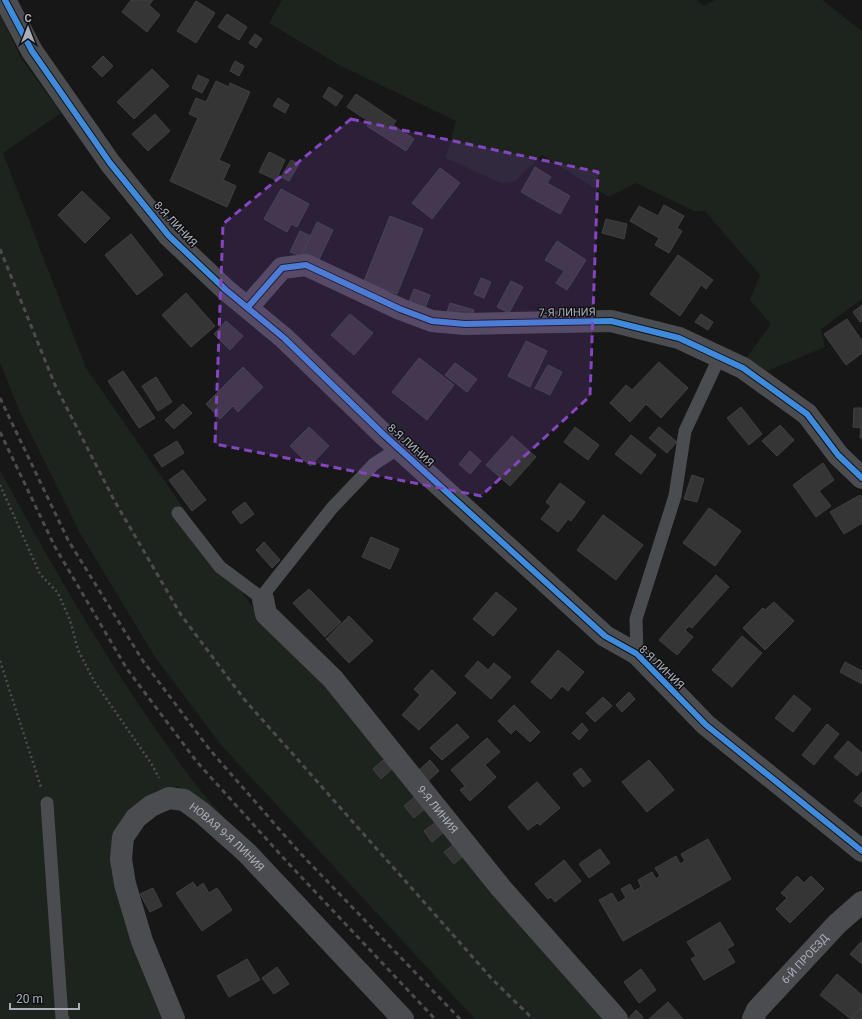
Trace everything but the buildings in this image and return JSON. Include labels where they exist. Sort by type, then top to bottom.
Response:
[{"type":"street","name":"8-Я ЛИНИЯ","points":[[5,0],[32,51],[110,163],[170,236],[226,290],[284,338],[399,448],[605,636],[637,654],[706,725],[862,851]]},
{"type":"street","name":"7-Я ЛИНИЯ","points":[[248,307],[282,268],[306,265],[400,309],[432,321],[465,324],[611,321],[679,338],[743,368],[807,414],[838,455],[862,478]]},
{"type":"street","name":"9-Я ЛИНИЯ","points":[[263,599],[266,614],[333,679],[501,888],[617,1019]]},
{"type":"street","points":[[169,798],[151,806],[136,818],[123,837],[121,859],[125,884],[142,941],[174,1019]]},
{"type":"street","name":"НОВАЯ 9-Я ЛИНИЯ","points":[[169,798],[184,800],[202,813],[247,853],[403,1019]]},
{"type":"street","name":"6-Й ПРОЕЗД","points":[[753,1019],[757,1010],[837,924],[862,902]]},
{"type":"lane","points":[[637,654],[636,619],[675,496],[685,431],[720,356]]},
{"type":"lane","points":[[178,513],[220,567],[263,599],[267,590],[332,508],[374,464],[399,448]]},
{"type":"lane","points":[[46,803],[62,1019]]},
{"type":"path","points":[[0,485],[40,574],[58,593],[70,620],[78,650],[94,681],[151,763],[169,798]]},
{"type":"path","points":[[0,661],[46,803]]},
{"type":"highlighted area","points":[[351,119],[598,172],[590,396],[481,496],[215,444],[223,224]]},
{"type":"shaded area","points":[[282,0],[697,0],[703,6],[715,0],[822,0],[862,31],[862,299],[821,329],[825,347],[762,373],[744,361],[771,324],[750,300],[760,275],[705,211],[694,211],[636,183],[609,197],[542,155],[515,181],[501,183],[446,158],[456,121],[341,66],[269,23]]},
{"type":"shaded area","points":[[0,14],[21,58],[61,113],[3,153],[86,368],[253,608],[334,689],[609,1019],[475,1019],[221,745],[155,657],[80,533],[20,412],[0,363]]},
{"type":"shaded area","points":[[0,470],[64,585],[134,697],[191,779],[249,845],[178,786],[156,791],[118,832],[165,1019],[0,1019]]},
{"type":"railway","points":[[0,249],[55,385],[114,500],[181,615],[244,699],[493,980],[533,1019]]},
{"type":"railway","points":[[0,398],[68,540],[143,661],[210,750],[300,853],[460,1019]]},
{"type":"railway","points":[[0,432],[55,547],[127,669],[197,762],[289,864],[435,1019]]},
{"type":"cycle path","points":[[5,0],[32,51],[110,163],[169,236],[226,290],[284,338],[383,434],[605,636],[637,654],[706,725],[862,851]]},
{"type":"cycle path","points":[[248,307],[282,268],[306,265],[400,309],[432,321],[465,324],[611,321],[679,338],[743,368],[807,414],[838,455],[862,478]]}]
